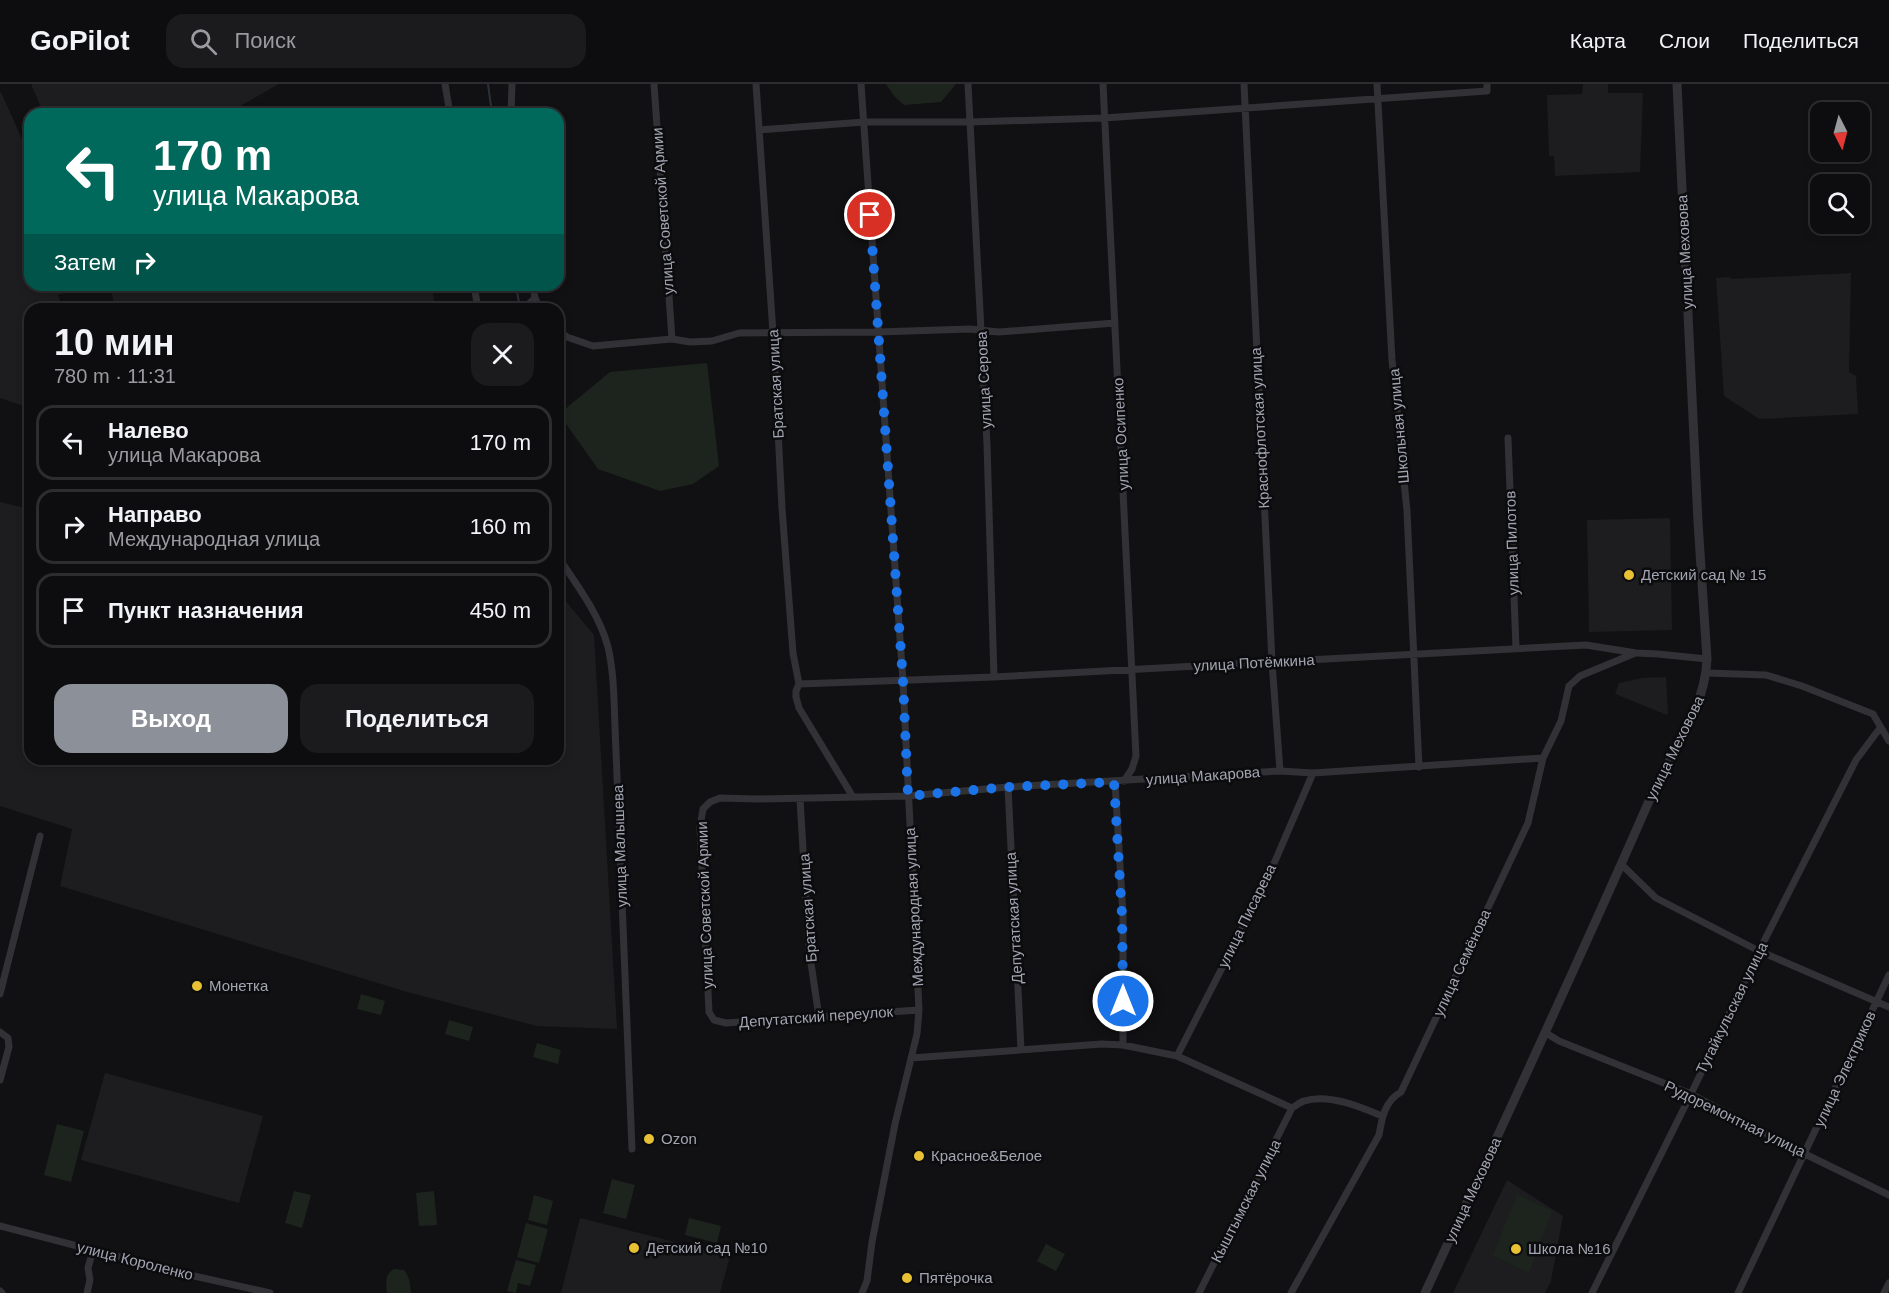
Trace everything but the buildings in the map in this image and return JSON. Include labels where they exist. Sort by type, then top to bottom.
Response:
[{"type":"street","points":[[446,84],[449,108]]},
{"type":"street","points":[[511,108],[512,84]]},
{"type":"street","name":"улица Советской Армии","points":[[654,84],[672,339]]},
{"type":"street","name":"Братская улица","points":[[756,84],[782,508],[793,653],[799,684],[796,691],[799,708],[853,797]]},
{"type":"street","name":"Международная улица","points":[[861,84],[903,681],[919,1010],[917,1034],[895,1124],[872,1242],[867,1281],[862,1293]]},
{"type":"street","name":"улица Серова","points":[[968,84],[987,444],[994,677]]},
{"type":"street","name":"улица Осипенко","points":[[1103,84],[1136,756],[1132,769],[1124,781]]},
{"type":"street","name":"Краснофлотская улица","points":[[1244,84],[1272,662],[1280,771]]},
{"type":"street","name":"Школьная улица","points":[[1377,84],[1392,360],[1407,512],[1419,767]]},
{"type":"street","name":"улица Меховова","points":[[1425,1293],[1546,1033],[1654,790],[1698,705],[1707,673],[1677,84]]},
{"type":"street","points":[[759,130],[864,122],[1104,118],[1377,99],[1487,88]]},
{"type":"street","points":[[534,291],[537,303]]},
{"type":"street","points":[[530,303],[535,298]]},
{"type":"street","points":[[564,335],[593,346],[672,339],[690,342],[712,341],[739,333],[981,330],[999,332],[1115,323]]},
{"type":"street","name":"улица Пилотов","points":[[1508,438],[1516,648]]},
{"type":"street","name":"улица Малышева","points":[[564,566],[597,619],[607,644],[610,660],[615,727],[632,1149]]},
{"type":"street","name":"улица Потёмкина","points":[[799,684],[994,677],[1586,645],[1636,653],[1707,659]]},
{"type":"street","name":"улица Семёнова","points":[[1291,1293],[1379,1135],[1382,1116],[1392,1097],[1401,1092],[1528,823],[1543,758],[1561,721],[1569,686],[1580,676],[1636,653]]},
{"type":"street","points":[[1707,673],[1766,675],[1867,710],[1877,719],[1889,741]]},
{"type":"street","name":"Тугайкульская улица","points":[[1592,1293],[1759,951],[1856,760],[1880,728]]},
{"type":"street","name":"улица Макарова","points":[[720,798],[757,800],[908,796],[1008,787],[1280,771],[1313,773],[1543,758]]},
{"type":"street","name":"улица Писарева","points":[[1177,1056],[1266,882],[1313,773]]},
{"type":"street","points":[[1114,782],[1122,915],[1123,1045]]},
{"type":"street","name":"Депутатская улица","points":[[1008,787],[1021,1050]]},
{"type":"street","name":"улица Советской Армии","points":[[714,1020],[710,1012],[700,827],[704,809],[710,802],[720,798]]},
{"type":"street","name":"Братская улица","points":[[800,799],[809,950],[819,1017]]},
{"type":"street","points":[[0,994],[40,836]]},
{"type":"street","points":[[1622,864],[1656,898],[1759,951],[1889,1007]]},
{"type":"street","name":"улица Электриков","points":[[1738,1293],[1889,975]]},
{"type":"street","name":"Депутатский переулок","points":[[714,1020],[726,1023],[919,1010]]},
{"type":"street","points":[[0,1032],[8,1038],[9,1047],[0,1080]]},
{"type":"street","name":"Рудоремонтная улица","points":[[1546,1033],[1559,1041],[1691,1094],[1889,1195]]},
{"type":"street","points":[[911,1058],[1102,1044],[1123,1045],[1177,1056],[1292,1108],[1304,1101],[1320,1099],[1352,1103],[1382,1116]]},
{"type":"street","name":"Кыштымская улица","points":[[1199,1293],[1292,1108]]},
{"type":"street","name":"улица Короленко","points":[[0,1226],[270,1293]]},
{"type":"street","points":[[87,1293],[90,1280],[88,1268],[93,1250]]},
{"type":"street","points":[[1884,1293],[1889,1283]]},
{"type":"shaded area","points":[[31,84],[279,84],[237,108],[41,108]]},
{"type":"shaded area","points":[[886,84],[956,84],[941,102],[904,105]]},
{"type":"shaded area","points":[[1583,84],[1608,84],[1608,93],[1643,93],[1640,172],[1555,176],[1554,156],[1549,156],[1547,95],[1582,94]]},
{"type":"shaded area","points":[[1,92],[24,144],[24,291],[64,291],[65,293],[58,295],[61,303],[24,303],[24,406],[0,398]]},
{"type":"shaded area","points":[[1851,273],[1849,372],[1856,376],[1858,414],[1759,419],[1724,396],[1716,278]]},
{"type":"shaded area","points":[[111,291],[433,291],[434,303],[114,303]]},
{"type":"shaded area","points":[[707,363],[719,466],[693,484],[660,491],[598,469],[564,421],[564,410],[610,372]]},
{"type":"shaded area","points":[[0,502],[24,508],[24,765],[564,765],[564,599],[594,635],[617,1029],[537,1026],[407,992],[60,886],[72,829],[0,806]]},
{"type":"shaded area","name":"Детский сад № 15","points":[[1670,518],[1672,630],[1589,632],[1587,520]]},
{"type":"shaded area","points":[[1666,677],[1667,715],[1615,694],[1619,683],[1642,678]]},
{"type":"shaded area","points":[[361,994],[385,1001],[381,1015],[357,1009]]},
{"type":"shaded area","points":[[449,1020],[473,1027],[469,1041],[445,1034]]},
{"type":"shaded area","points":[[537,1043],[561,1050],[558,1064],[533,1057]]},
{"type":"shaded area","points":[[105,1073],[263,1116],[239,1203],[81,1160]]},
{"type":"shaded area","points":[[57,1124],[84,1131],[71,1182],[44,1175]]},
{"type":"shaded area","points":[[612,1179],[635,1185],[626,1219],[603,1213]]},
{"type":"shaded area","name":"Школа №16","points":[[1507,1180],[1563,1216],[1551,1281],[1545,1293],[1453,1293]]},
{"type":"shaded area","points":[[294,1191],[311,1195],[302,1228],[285,1223]]},
{"type":"shaded area","points":[[434,1191],[437,1225],[419,1226],[416,1193]]},
{"type":"shaded area","points":[[1517,1194],[1552,1211],[1529,1273],[1493,1255]]},
{"type":"shaded area","points":[[534,1195],[553,1201],[547,1225],[528,1220]]},
{"type":"shaded area","name":"Детский сад №10","points":[[580,1218],[730,1256],[720,1293],[561,1293]]},
{"type":"shaded area","points":[[689,1218],[721,1226],[717,1243],[685,1235]]},
{"type":"shaded area","points":[[526,1223],[548,1229],[539,1263],[517,1257]]},
{"type":"shaded area","points":[[1046,1244],[1065,1254],[1056,1271],[1037,1261]]},
{"type":"shaded area","points":[[516,1260],[536,1265],[530,1286],[518,1283],[516,1293],[507,1291]]},
{"type":"shaded area","points":[[394,1269],[404,1270],[411,1293],[387,1293],[387,1277]]},
{"type":"waterway","points":[[488,84],[491,108]]},
{"type":"waterway","points":[[517,291],[519,303]]},
{"type":"place","name":"Детский сад № 15","points":[[1629,575]]},
{"type":"place","name":"Монетка","points":[[197,986]]},
{"type":"place","name":"Ozon","points":[[649,1139]]},
{"type":"place","name":"Красное&Белое","points":[[919,1156]]},
{"type":"place","name":"Детский сад №10","points":[[634,1248]]},
{"type":"place","name":"Школа №16","points":[[1516,1249]]},
{"type":"place","name":"Пятёрочка","points":[[907,1278]]},
{"type":"route","points":[[870,215],[903,681],[908,796],[1008,787],[1114,782],[1122,915],[1123,1001]]}]
